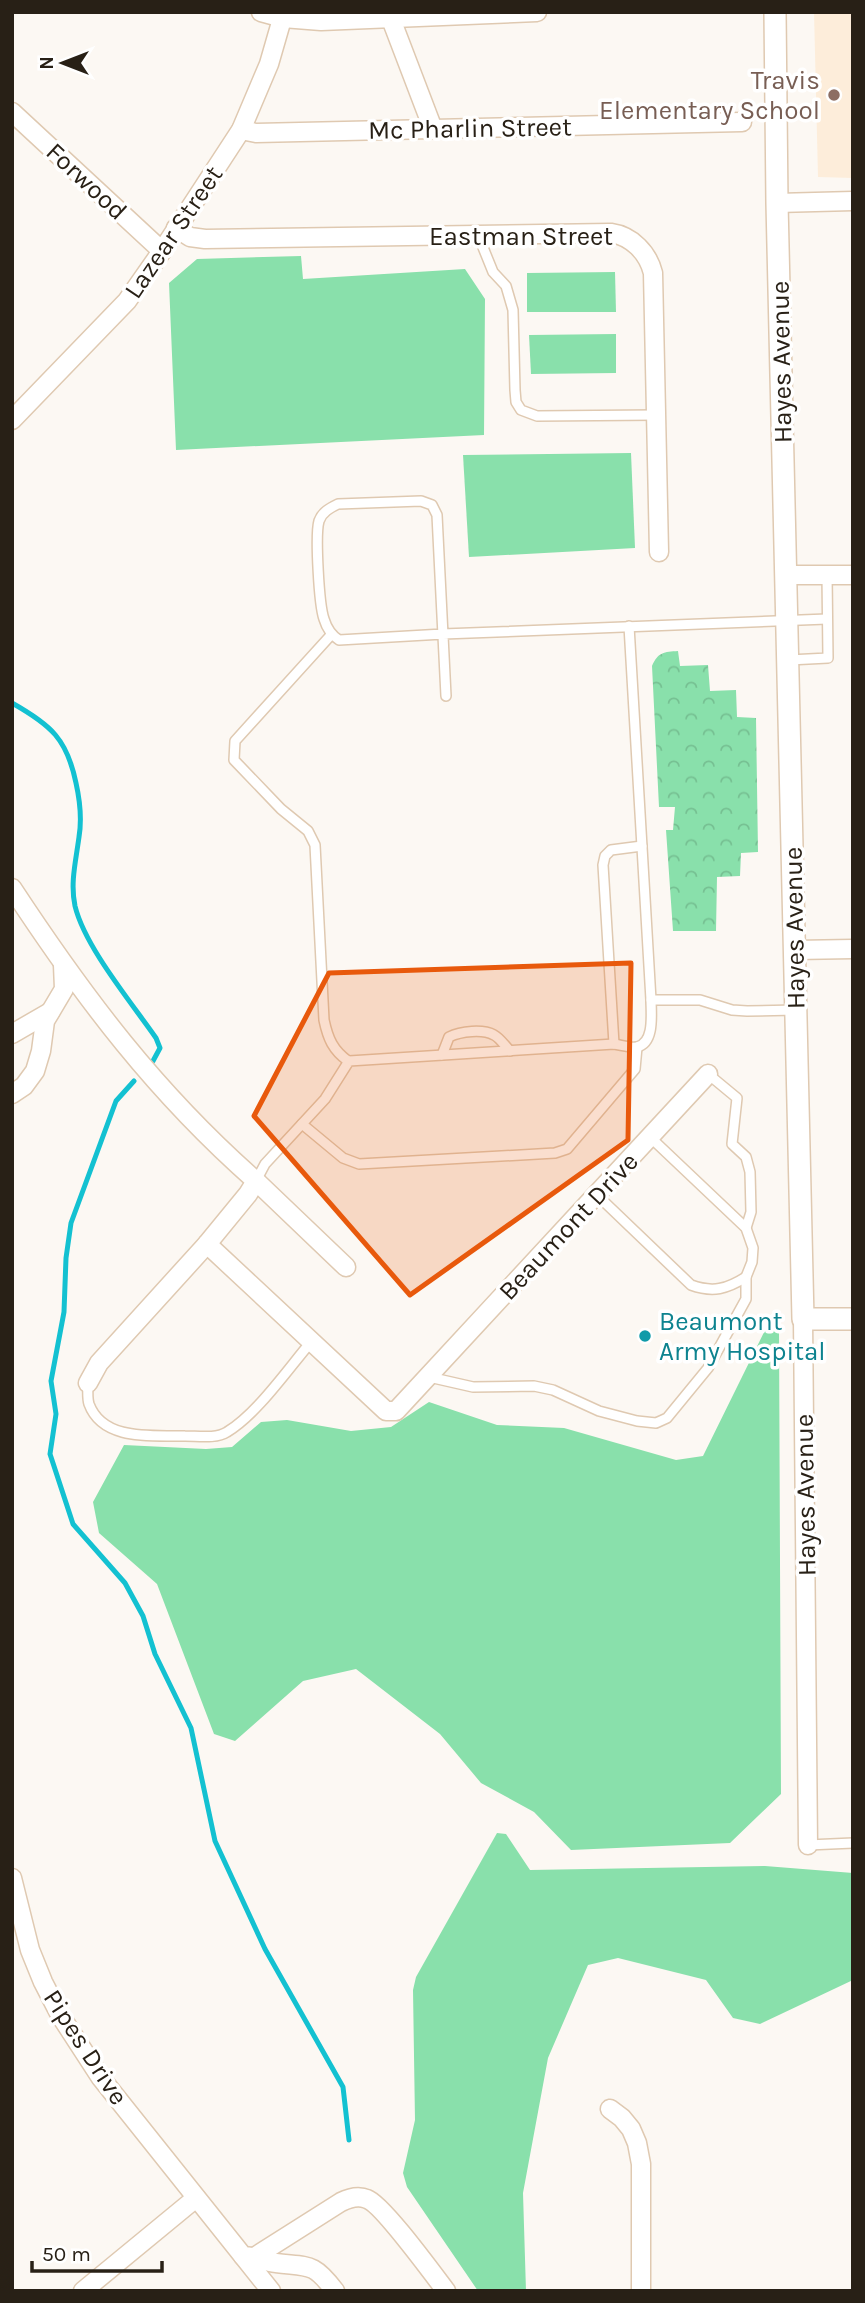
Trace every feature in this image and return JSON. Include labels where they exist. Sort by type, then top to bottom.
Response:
[{"type":"street","points":[[261,12],[321,21],[537,12]]},
{"type":"street","name":"Hayes Avenue","points":[[775,12],[803,1319],[808,1845]]},
{"type":"street","name":"Lazear Street","points":[[12,420],[127,301],[162,251],[241,130],[269,64],[283,15]]},
{"type":"street","points":[[391,19],[433,129]]},
{"type":"street","name":"Forwood","points":[[12,112],[162,251]]},
{"type":"street","name":"Mc Pharlin Street","points":[[241,130],[256,133],[742,122]]},
{"type":"street","points":[[777,203],[853,201]]},
{"type":"street","name":"Eastman Street","points":[[176,228],[190,237],[205,239],[611,233],[625,237],[639,248],[650,263],[653,273],[659,552]]},
{"type":"street","points":[[786,575],[853,575]]},
{"type":"street","points":[[12,888],[63,965],[149,1075],[345,1267]]},
{"type":"street","points":[[794,950],[853,949]]},
{"type":"street","points":[[12,1094],[24,1086],[35,1071],[45,1021],[64,989],[63,965]]},
{"type":"street","points":[[12,1034],[50,1012]]},
{"type":"street","name":"Beaumont Drive","points":[[207,1244],[386,1411],[396,1411],[708,1074]]},
{"type":"street","points":[[88,1382],[99,1363],[207,1244],[256,1181]]},
{"type":"street","points":[[803,1319],[853,1319]]},
{"type":"street","name":"Pipes Drive","points":[[12,1878],[30,1950],[60,2015],[101,2078],[196,2198],[249,2256],[271,2291]]},
{"type":"street","points":[[610,2109],[631,2129],[641,2164],[641,2291]]},
{"type":"street","points":[[249,2256],[341,2202],[353,2197],[366,2198],[380,2209],[446,2291]]},
{"type":"street","points":[[83,2291],[196,2198]]},
{"type":"street","points":[[249,2256],[273,2263],[310,2267],[319,2271],[335,2291]]},
{"type":"lane","points":[[478,234],[493,272],[506,286],[513,310],[515,390],[520,410],[537,416],[656,415]]},
{"type":"lane","points":[[446,696],[443,634],[437,515],[432,505],[421,500],[338,504],[326,510],[319,521],[318,551],[323,617],[331,635],[340,640],[443,634],[787,619],[828,619]]},
{"type":"lane","points":[[787,660],[828,658],[827,575]]},
{"type":"lane","points":[[331,635],[235,741],[234,760],[281,809],[308,831],[315,845],[324,1020],[332,1046],[348,1061],[614,1044],[637,1047],[645,1042],[650,1034],[651,1000],[629,626]]},
{"type":"lane","points":[[614,1044],[603,866],[605,856],[611,850],[642,846]]},
{"type":"lane","points":[[651,1000],[700,1000],[732,1010],[796,1010]]},
{"type":"lane","points":[[442,1055],[449,1037],[457,1033],[484,1032],[496,1035],[510,1051]]},
{"type":"lane","points":[[303,1124],[343,1158],[359,1164],[555,1153],[567,1149],[635,1069],[637,1047]]},
{"type":"lane","points":[[256,1181],[265,1164],[325,1100],[348,1061]]},
{"type":"lane","points":[[708,1074],[737,1098],[733,1144],[746,1157],[750,1172],[751,1212],[746,1228]]},
{"type":"lane","points":[[429,1377],[473,1387],[512,1385],[553,1390],[599,1411],[637,1421],[656,1423],[667,1418],[708,1368],[746,1299],[746,1277],[752,1262],[753,1248],[746,1228],[650,1137]]},
{"type":"lane","points":[[597,1195],[691,1285],[704,1290],[719,1290],[746,1277]]},
{"type":"lane","points":[[88,1382],[89,1404],[99,1418],[115,1430],[133,1435],[160,1436],[224,1434],[245,1419],[312,1342]]},
{"type":"lane","points":[[808,1845],[853,1843]]},
{"type":"highlighted area","points":[[631,963],[628,1140],[410,1295],[254,1116],[329,973]]},
{"type":"shaded area","name":"Travis Elementary School","points":[[814,12],[853,12],[853,178],[818,177]]},
{"type":"green space","points":[[301,256],[303,279],[465,269],[485,299],[484,435],[176,450],[169,283],[197,259]]},
{"type":"green space","points":[[615,272],[616,312],[527,312],[527,273]]},
{"type":"green space","points":[[616,334],[616,373],[531,374],[529,335]]},
{"type":"green space","points":[[631,453],[635,548],[469,557],[463,455]]},
{"type":"green space","points":[[678,651],[680,666],[708,665],[710,691],[736,690],[737,717],[756,718],[758,852],[741,853],[740,876],[717,877],[716,931],[673,931],[666,830],[673,830],[675,807],[659,807],[652,666],[662,654]]},
{"type":"green space","points":[[770,1320],[779,1328],[781,1794],[730,1843],[571,1850],[534,1812],[481,1783],[440,1734],[356,1669],[303,1681],[235,1741],[214,1734],[157,1584],[99,1533],[93,1502],[124,1445],[206,1449],[232,1447],[261,1422],[287,1420],[351,1431],[391,1427],[429,1402],[497,1425],[564,1428],[676,1460],[703,1456]]},
{"type":"green space","points":[[497,1833],[506,1834],[530,1870],[765,1866],[853,1873],[853,1980],[760,2024],[733,2018],[706,1980],[618,1958],[588,1965],[548,2058],[523,2193],[526,2291],[478,2291],[407,2187],[403,2173],[415,2120],[413,1990],[416,1977]]},
{"type":"waterway","points":[[12,703],[47,726],[68,755],[80,810],[73,880],[75,906],[80,922],[98,956],[156,1038],[160,1048],[153,1061]]},
{"type":"waterway","points":[[134,1081],[116,1101],[71,1223],[66,1258],[64,1312],[51,1381],[56,1414],[50,1454],[73,1524],[125,1583],[143,1616],[155,1654],[191,1728],[215,1841],[265,1949],[343,2087],[349,2140]]},
{"type":"place","name":"Travis Elementary School","points":[[834,95]]},
{"type":"place","name":"Beaumont Army Hospital","points":[[645,1336]]}]
